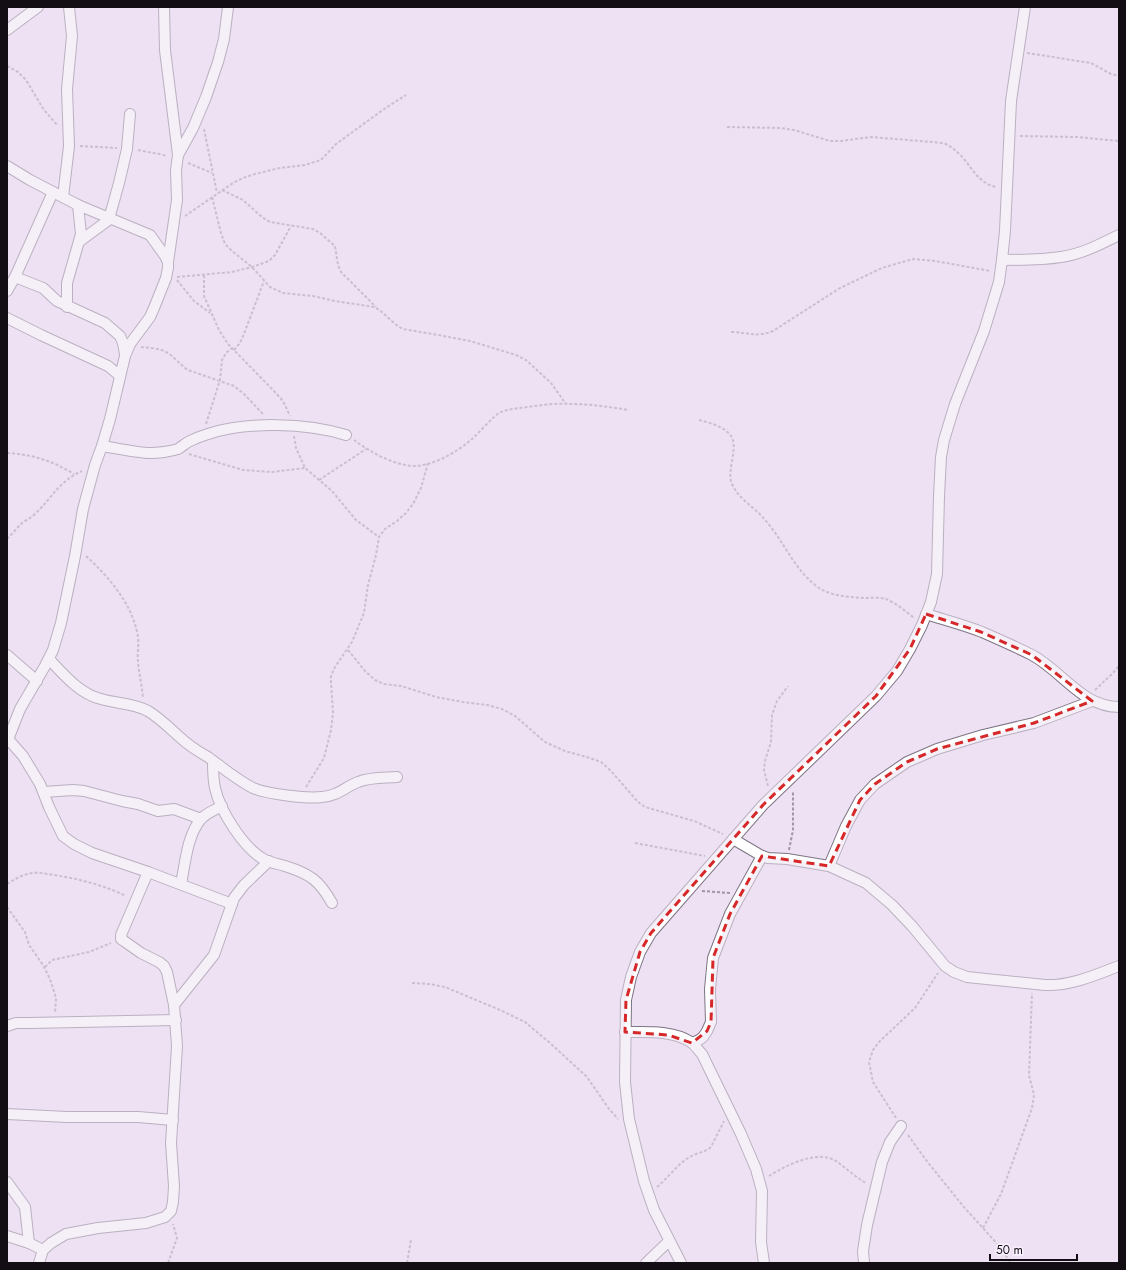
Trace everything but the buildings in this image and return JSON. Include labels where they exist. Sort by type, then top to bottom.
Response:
[{"type":"street","points":[[7,30],[38,7]]},
{"type":"street","points":[[63,197],[69,146],[67,89],[72,36],[69,7]]},
{"type":"street","points":[[164,7],[165,50],[178,157],[176,170],[177,200],[166,278],[150,317],[130,344],[125,354],[102,446],[94,467],[83,510],[61,623],[49,659],[20,709],[8,741],[23,756],[40,784],[63,836],[74,844],[92,853],[181,884],[232,904]]},
{"type":"street","points":[[178,157],[193,128],[218,62],[224,39],[228,7]]},
{"type":"street","points":[[681,1263],[654,1210],[648,1194],[629,1119],[625,1082],[625,1032],[626,1000],[631,977],[640,952],[651,933],[772,796],[876,696],[897,671],[922,625],[931,602],[937,574],[941,457],[944,440],[956,404],[987,324],[1000,273],[1007,190],[1011,102],[1025,7]]},
{"type":"street","points":[[80,241],[109,219],[120,183],[127,149],[130,114]]},
{"type":"street","points":[[7,166],[78,205],[150,235],[159,246],[168,262]]},
{"type":"street","points":[[7,291],[15,277],[54,192]]},
{"type":"street","points":[[67,307],[67,283],[81,234],[78,205]]},
{"type":"street","points":[[1002,260],[1062,257],[1095,247],[1119,235]]},
{"type":"street","points":[[15,277],[43,288],[52,298],[67,307],[105,323],[120,336],[125,354]]},
{"type":"street","points":[[8,319],[108,366],[120,376]]},
{"type":"street","points":[[102,446],[152,453],[177,449],[203,435],[252,426],[313,427],[346,435]]},
{"type":"street","points":[[926,614],[981,632],[1032,655],[1047,665],[1090,700],[1099,704],[1119,707]]},
{"type":"street","points":[[7,655],[37,680]]},
{"type":"street","points":[[49,659],[68,679],[88,694],[103,700],[122,702],[144,709],[153,714],[189,745],[255,789],[300,797],[328,797],[339,794],[358,782],[370,779],[397,777]]},
{"type":"street","points":[[829,866],[846,826],[860,800],[875,784],[907,762],[950,745],[983,735],[1034,723],[1090,700]]},
{"type":"street","points":[[213,761],[215,790],[229,821],[238,834],[254,852],[266,860],[306,874],[319,883],[332,902]]},
{"type":"street","points":[[44,792],[73,790],[84,791],[138,804],[158,811],[174,809],[201,819]]},
{"type":"street","points":[[181,884],[192,836],[201,819],[222,806]]},
{"type":"street","points":[[733,839],[768,858],[787,859],[829,866],[866,883],[892,905],[912,926],[945,966],[967,978],[1050,986],[1065,984],[1119,966]]},
{"type":"street","points":[[692,1043],[703,1037],[711,1022],[710,989],[713,958],[730,914],[762,856]]},
{"type":"street","points":[[174,1005],[214,955],[234,898],[244,885],[269,861]]},
{"type":"street","points":[[39,1263],[43,1250],[66,1234],[98,1228],[146,1223],[165,1217],[171,1211],[174,1186],[171,1143],[178,1046],[174,1005],[167,972],[164,966],[160,962],[141,953],[121,939],[121,935],[135,900],[148,872]]},
{"type":"street","points":[[7,1026],[16,1023],[176,1020]]},
{"type":"street","points":[[625,1032],[651,1032],[682,1038],[692,1043],[702,1054],[741,1134],[756,1169],[762,1191],[761,1242],[764,1263]]},
{"type":"street","points":[[7,1114],[67,1117],[138,1117],[173,1120]]},
{"type":"street","points":[[864,1263],[863,1251],[875,1188],[882,1162],[890,1142],[901,1126]]},
{"type":"street","points":[[7,1182],[25,1207],[29,1243]]},
{"type":"street","points":[[7,1236],[29,1243],[43,1250]]},
{"type":"street","points":[[646,1263],[669,1241]]},
{"type":"path","points":[[1018,52],[1091,63],[1110,74],[1119,76]]},
{"type":"path","points":[[7,66],[18,72],[26,80],[50,118],[68,134]]},
{"type":"path","points":[[174,223],[233,182],[255,174],[280,168],[305,165],[321,160],[336,144],[387,107],[406,96]]},
{"type":"path","points":[[201,108],[212,173],[217,193]]},
{"type":"path","points":[[727,127],[788,129],[830,141],[872,137],[944,144],[961,155],[983,182],[990,186],[1007,190]]},
{"type":"path","points":[[1010,136],[1077,137],[1119,140]]},
{"type":"path","points":[[69,146],[127,149],[178,157],[212,173]]},
{"type":"path","points":[[222,190],[243,200],[262,218],[270,222],[313,229],[331,241],[335,246],[338,265],[341,272],[398,327],[403,330],[426,332],[470,341],[516,355],[526,360],[551,383],[566,404]]},
{"type":"path","points":[[212,197],[220,233],[225,244],[252,267],[270,287],[283,293],[313,296],[368,306],[379,310]]},
{"type":"path","points":[[211,314],[194,301],[175,277],[232,272],[269,261],[273,259],[291,226]]},
{"type":"path","points":[[731,332],[757,335],[773,331],[840,288],[882,268],[913,259],[935,261],[1000,273]]},
{"type":"path","points":[[204,274],[204,296],[219,330],[228,344],[283,401],[293,426],[296,448],[305,468],[332,491],[356,520],[379,538]]},
{"type":"path","points":[[203,435],[220,380],[222,360],[226,353],[240,344],[264,281]]},
{"type":"path","points":[[130,344],[166,352],[188,370],[234,386],[244,394],[275,426]]},
{"type":"path","points":[[346,435],[366,449],[392,461],[416,466],[448,456],[462,448],[499,413],[509,409],[566,404],[628,410]]},
{"type":"path","points":[[699,420],[719,426],[731,436],[733,446],[730,472],[731,483],[739,495],[764,518],[778,535],[790,557],[816,586],[825,591],[841,596],[886,600],[906,611],[922,625]]},
{"type":"path","points":[[177,449],[188,454],[242,470],[272,472],[305,468]]},
{"type":"path","points":[[319,480],[366,449]]},
{"type":"path","points":[[7,454],[40,458],[54,462],[74,474]]},
{"type":"path","points":[[300,797],[324,758],[331,730],[333,713],[331,676],[335,667],[348,650],[364,613],[368,585],[379,538],[385,529],[406,513],[413,504],[421,488],[428,463]]},
{"type":"path","points":[[7,539],[22,524],[33,516],[63,482],[74,474],[94,467]]},
{"type":"path","points":[[76,548],[96,565],[110,581],[128,606],[134,620],[138,638],[138,662],[144,709]]},
{"type":"path","points":[[348,650],[365,672],[375,680],[384,684],[401,686],[436,697],[488,705],[502,709],[515,716],[545,742],[565,751],[601,762],[611,771],[638,802],[645,807],[694,822],[733,839]]},
{"type":"path","points":[[1090,700],[1096,688],[1119,666]]},
{"type":"path","points":[[772,796],[765,780],[764,761],[771,742],[772,715],[777,701],[788,686]]},
{"type":"path","points":[[787,859],[793,830],[793,776]]},
{"type":"path","points":[[635,843],[680,850],[716,858]]},
{"type":"path","points":[[7,884],[22,875],[33,873],[48,874],[89,882],[109,888],[135,900]]},
{"type":"path","points":[[686,894],[700,891],[718,891],[741,894]]},
{"type":"path","points":[[7,907],[25,932],[29,945],[44,967],[54,990],[56,998],[54,1022]]},
{"type":"path","points":[[44,967],[52,960],[89,952],[121,939]]},
{"type":"path","points":[[945,966],[915,1008],[878,1042],[873,1050],[869,1062],[872,1082],[888,1103],[901,1126],[935,1172],[1000,1247],[1011,1263]]},
{"type":"path","points":[[412,984],[429,984],[445,987],[525,1022],[587,1077],[609,1109],[621,1123],[631,1130]]},
{"type":"path","points":[[983,1228],[1001,1194],[1032,1108],[1034,1095],[1030,1069],[1032,984]]},
{"type":"path","points":[[648,1194],[688,1158],[712,1147],[730,1112]]},
{"type":"path","points":[[759,1182],[800,1160],[822,1157],[835,1160],[858,1178],[875,1188]]},
{"type":"path","points":[[168,1214],[176,1231],[177,1238],[168,1263]]},
{"type":"path","points":[[407,1263],[411,1240]]},
{"type":"highlighted area","points":[[926,614],[981,632],[1032,655],[1092,701],[1034,723],[937,749],[907,762],[875,784],[860,800],[829,866],[762,856],[730,914],[713,958],[711,1022],[707,1031],[692,1043],[668,1035],[625,1032],[626,1000],[640,952],[651,933],[763,805],[876,696],[910,649]]}]
